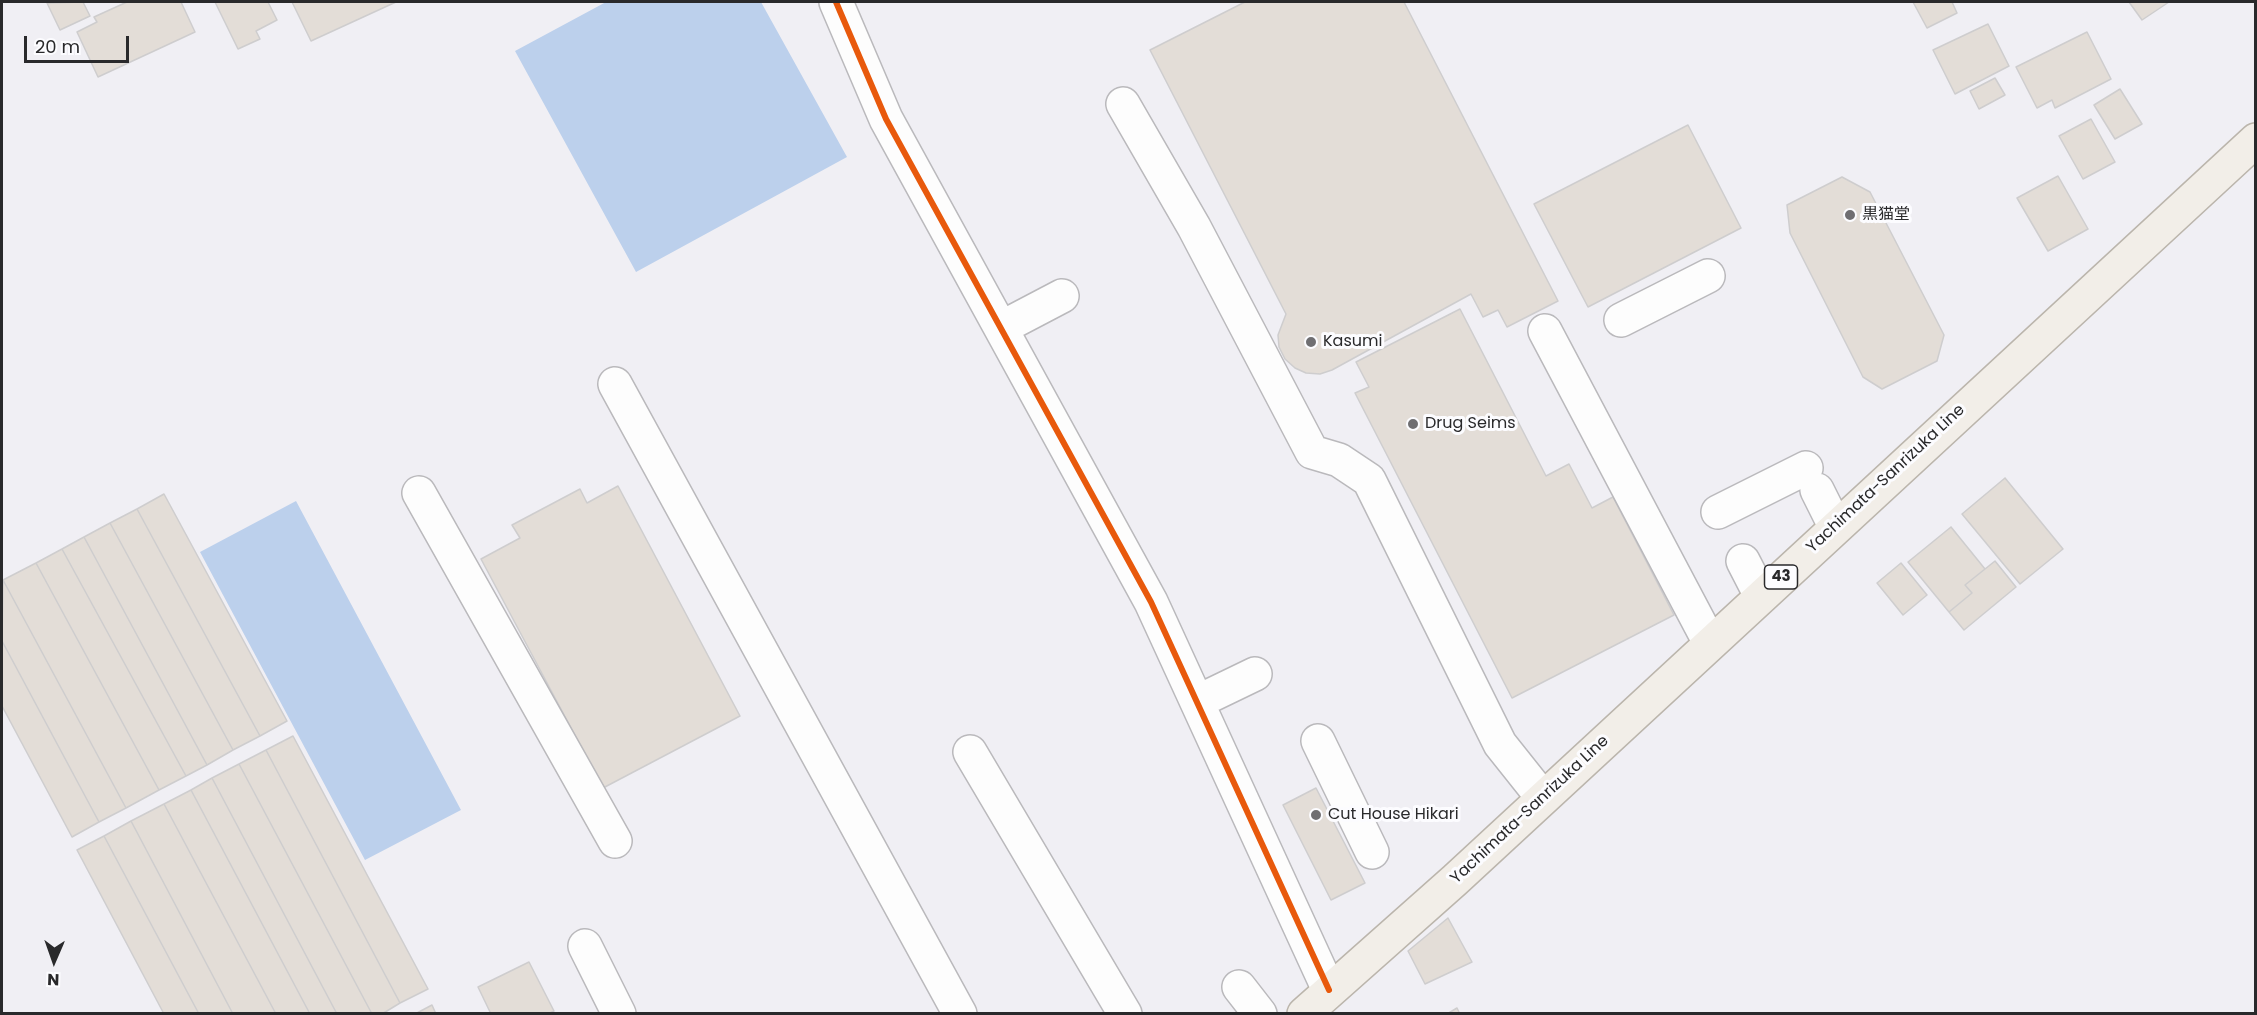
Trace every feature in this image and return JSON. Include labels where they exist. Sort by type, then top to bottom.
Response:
[{"type":"main road","name":"Yachimata-Sanrizuka Line","points":[[1304,1014],[1543,798],[1835,526],[2256,140]]},
{"type":"street","points":[[836,2],[886,119],[1151,602],[1329,990]]},
{"type":"street","points":[[1124,104],[1194,227],[1312,452],[1339,460],[1369,480],[1500,744],[1543,798]]},
{"type":"street","points":[[1621,320],[1708,276]]},
{"type":"street","points":[[1000,328],[1062,296]]},
{"type":"street","points":[[1545,330],[1710,643]]},
{"type":"street","points":[[615,384],[960,1014]]},
{"type":"street","points":[[1718,512],[1811,479],[1835,526]]},
{"type":"street","points":[[419,494],[615,841]]},
{"type":"street","points":[[1743,561],[1761,596]]},
{"type":"street","points":[[1197,702],[1255,674]]},
{"type":"street","points":[[1318,741],[1372,852]]},
{"type":"street","points":[[970,752],[1125,1014]]},
{"type":"street","points":[[585,946],[619,1014]]},
{"type":"street","points":[[1239,987],[1260,1014]]},
{"type":"water","points":[[606,2],[761,2],[847,157],[636,272],[515,51]]},
{"type":"water","points":[[296,501],[461,810],[365,860],[200,552]]},
{"type":"building","points":[[83,2],[90,16],[60,30],[47,3]]},
{"type":"building","points":[[127,2],[181,2],[195,32],[98,77],[77,32],[97,22],[94,17]]},
{"type":"building","points":[[215,2],[268,2],[277,20],[256,31],[260,39],[238,49]]},
{"type":"building","points":[[292,2],[396,2],[311,41]]},
{"type":"building","points":[[1245,2],[1404,2],[1558,301],[1507,327],[1498,310],[1483,317],[1471,294],[1332,370],[1320,374],[1306,373],[1295,368],[1285,359],[1279,347],[1278,335],[1286,314],[1150,50]]},
{"type":"building","points":[[1913,2],[1952,2],[1957,13],[1927,28]]},
{"type":"building","points":[[2129,2],[2169,2],[2142,20]]},
{"type":"building","points":[[1988,24],[2009,66],[1955,94],[1933,50]]},
{"type":"building","points":[[2087,32],[2111,79],[2055,108],[2052,100],[2037,108],[2016,67]]},
{"type":"building","points":[[1995,78],[2005,95],[1979,109],[1970,91]]},
{"type":"building","points":[[2120,89],[2142,124],[2115,139],[2094,105]]},
{"type":"building","points":[[2091,119],[2115,162],[2083,179],[2059,136]]},
{"type":"building","points":[[1688,125],[1741,228],[1588,307],[1534,204]]},
{"type":"building","points":[[2058,176],[2088,229],[2048,251],[2017,198]]},
{"type":"building","points":[[1842,177],[1870,192],[1944,335],[1937,361],[1882,389],[1863,377],[1790,233],[1787,205]]},
{"type":"building","points":[[1460,309],[1546,476],[1569,464],[1592,508],[1613,497],[1674,615],[1512,698],[1355,393],[1369,387],[1356,362]]},
{"type":"building","points":[[2005,478],[2063,549],[2020,584],[1962,514]]},
{"type":"building","points":[[618,486],[740,716],[603,788],[481,559],[520,538],[512,525],[580,489],[587,503]]},
{"type":"building","points":[[164,494],[287,721],[260,736],[137,509]]},
{"type":"building","points":[[137,509],[260,736],[233,750],[110,523]]},
{"type":"building","points":[[110,523],[233,750],[207,765],[84,537]]},
{"type":"building","points":[[1951,527],[1985,569],[1965,585],[1972,593],[1949,612],[1908,562]]},
{"type":"building","points":[[84,537],[207,765],[186,776],[62,549]]},
{"type":"building","points":[[62,549],[186,776],[159,790],[36,563]]},
{"type":"building","points":[[1995,561],[2016,587],[1964,630],[1949,612],[1972,593],[1965,585]]},
{"type":"building","points":[[36,563],[159,790],[126,808],[3,580]]},
{"type":"building","points":[[1901,563],[1927,595],[1903,615],[1877,583]]},
{"type":"building","points":[[3,580],[126,808],[99,822],[2,641]]},
{"type":"building","points":[[2,641],[99,822],[72,837],[2,706]]},
{"type":"building","points":[[293,736],[428,989],[400,1003],[266,750]]},
{"type":"building","points":[[266,750],[400,1003],[382,1014],[372,1014],[239,764]]},
{"type":"building","points":[[239,764],[372,1014],[337,1014],[212,778]]},
{"type":"building","points":[[212,778],[337,1014],[310,1014],[191,790]]},
{"type":"building","points":[[1316,788],[1365,883],[1331,900],[1283,805]]},
{"type":"building","points":[[191,790],[310,1014],[276,1014],[164,804]]},
{"type":"building","points":[[164,804],[276,1014],[233,1014],[131,821]]},
{"type":"building","points":[[131,821],[233,1014],[199,1014],[104,836]]},
{"type":"building","points":[[104,836],[199,1014],[164,1014],[77,850]]},
{"type":"building","points":[[1448,918],[1472,962],[1425,984],[1408,951]]},
{"type":"building","points":[[529,962],[554,1011],[548,1014],[491,1014],[478,987]]},
{"type":"building","points":[[432,1005],[436,1014],[415,1014]]},
{"type":"building","points":[[1457,1008],[1460,1014],[1447,1014]]},
{"type":"cycle path","points":[[836,2],[886,119],[1151,602],[1329,990]]},
{"type":"place","name":"黒猫堂","points":[[1850,215]]},
{"type":"place","name":"Kasumi","points":[[1311,342]]},
{"type":"place","name":"Drug Seims","points":[[1413,424]]},
{"type":"place","name":"Cut House Hikari","points":[[1316,815]]}]
